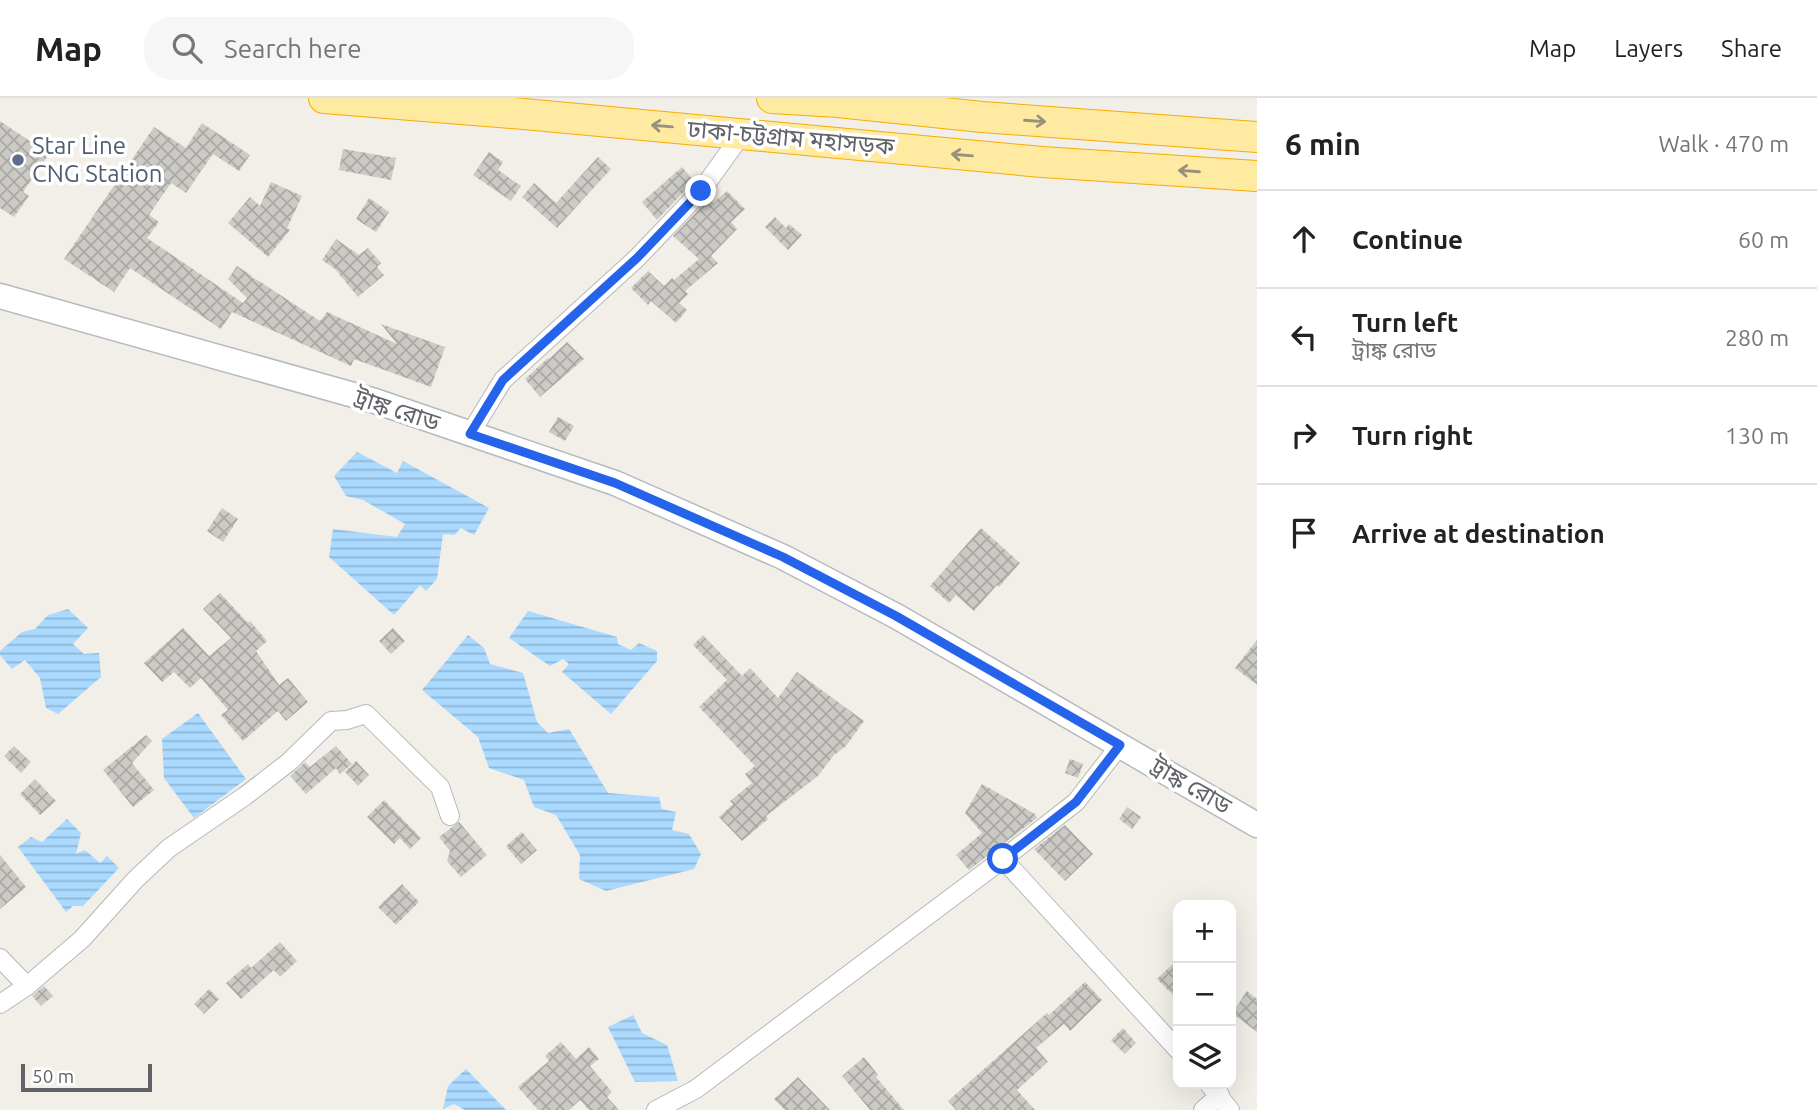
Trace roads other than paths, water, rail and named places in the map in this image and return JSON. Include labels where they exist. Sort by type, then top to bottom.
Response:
[{"type":"highway","name":"ঢাকা-চট্টগ্রাম মহাসড়ক","points":[[324,98],[1042,162],[1257,176]]},
{"type":"highway","name":"ঢাকা-চট্টগ্রাম মহাসড়ক","points":[[772,98],[839,100],[982,117],[1257,137]]},
{"type":"main road","name":"ট্রাঙ্ক রোড","points":[[0,296],[375,401],[615,483],[783,557],[896,616],[1257,825]]},
{"type":"street","points":[[470,434],[503,380],[646,249],[701,191],[742,134]]},
{"type":"street","points":[[0,1004],[27,986],[82,939],[135,880],[169,848],[246,796],[289,762],[331,721],[347,720],[366,714],[440,787],[450,816]]},
{"type":"street","points":[[656,1110],[696,1089],[1076,802],[1120,745]]},
{"type":"street","points":[[1003,859],[1173,1045]]},
{"type":"street","points":[[0,958],[27,986]]},
{"type":"street","points":[[1203,1110],[1219,1096]]},
{"type":"water","points":[[357,452],[397,473],[403,461],[489,508],[474,535],[461,528],[454,535],[443,534],[437,579],[426,591],[420,585],[394,615],[329,557],[333,529],[397,537],[405,524],[363,500],[346,496],[334,476]]},
{"type":"water","points":[[68,609],[88,628],[73,644],[84,654],[99,653],[101,677],[58,714],[46,708],[40,678],[25,660],[12,669],[0,655],[0,651],[22,632],[35,629],[48,615]]},
{"type":"water","points":[[528,611],[617,637],[618,644],[631,650],[639,643],[657,651],[657,661],[611,714],[562,672],[569,664],[563,659],[550,666],[509,638]]},
{"type":"water","points":[[468,635],[484,648],[490,664],[523,673],[537,722],[548,733],[569,729],[608,793],[659,797],[662,809],[676,812],[672,830],[689,834],[701,854],[694,869],[606,891],[579,879],[580,855],[556,815],[534,807],[524,780],[489,768],[478,737],[422,690]]},
{"type":"water","points":[[198,713],[246,779],[194,818],[164,778],[162,739]]},
{"type":"water","points":[[67,819],[81,833],[76,854],[85,850],[100,863],[107,856],[119,868],[83,906],[73,906],[66,912],[18,847],[31,837],[42,842]]},
{"type":"water","points":[[633,1015],[642,1033],[667,1045],[678,1081],[635,1082],[608,1027]]},
{"type":"water","points":[[466,1069],[506,1110],[465,1110],[454,1104],[443,1109],[448,1086]]},
{"type":"place","name":"Star Line CNG Station","points":[[18,160]]}]
